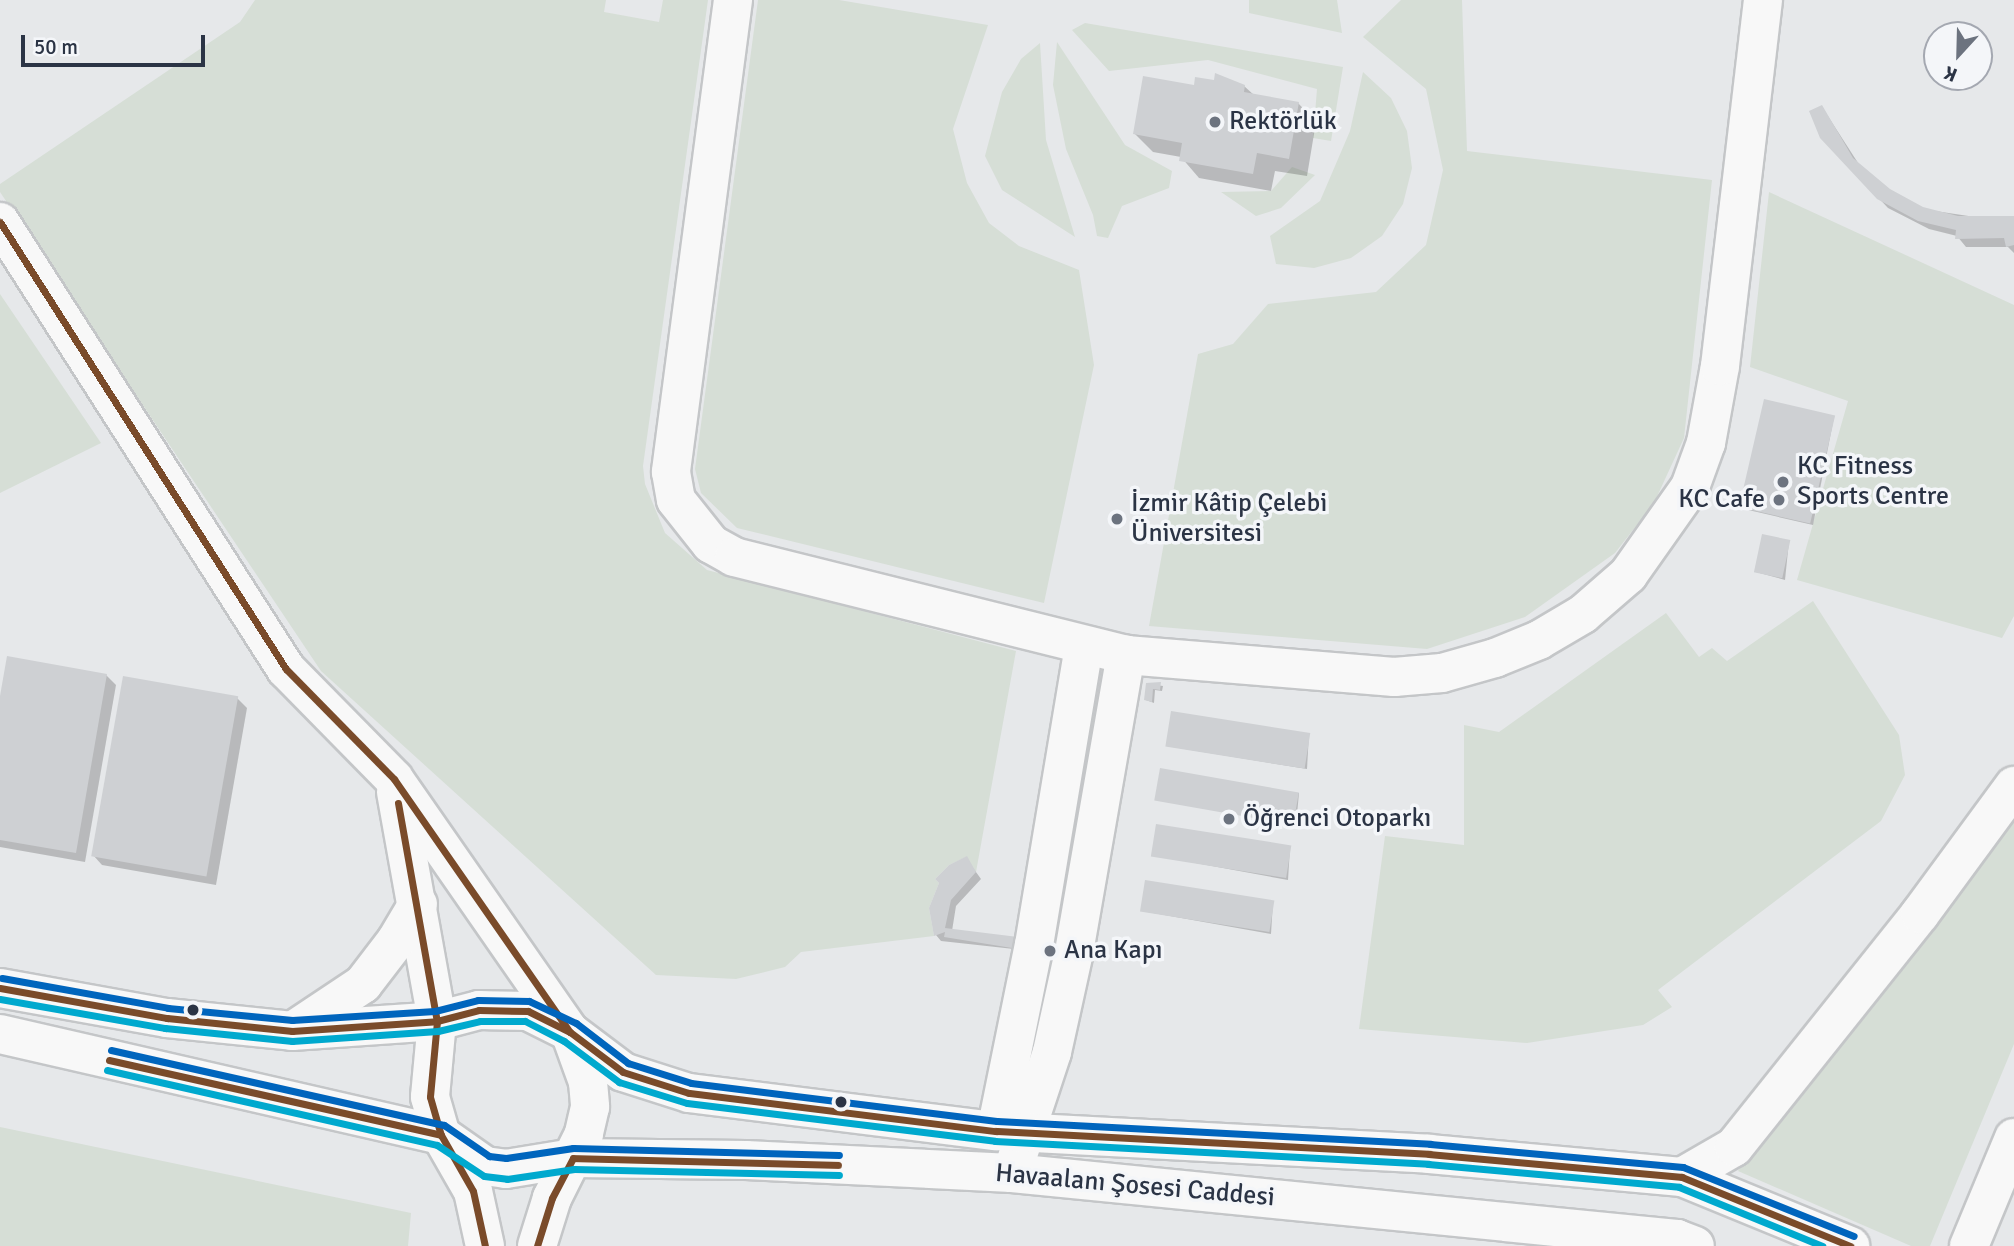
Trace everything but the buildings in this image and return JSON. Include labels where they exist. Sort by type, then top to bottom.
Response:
[{"type":"main road","points":[[733,0],[671,472],[676,500],[710,544],[734,557],[1125,655],[1394,677],[1442,673],[1539,640],[1583,614],[1628,575],[1690,487],[1706,443],[1720,366],[1763,0]]},
{"type":"main road","points":[[0,222],[286,669],[394,779],[570,1032],[588,1082],[590,1107],[573,1158],[552,1198],[537,1246]]},
{"type":"main road","points":[[1012,1173],[1012,1132],[1034,944],[1084,646]]},
{"type":"main road","points":[[1012,1132],[1052,1052],[1074,952],[1125,655]]},
{"type":"main road","points":[[394,779],[437,1021],[429,1097],[441,1135],[473,1191],[485,1246]]},
{"type":"main road","points":[[1682,1177],[1734,1147],[1920,914],[2014,786]]},
{"type":"main road","points":[[292,1031],[363,984],[396,942],[418,904]]},
{"type":"main road","points":[[0,963],[167,1018]]},
{"type":"main road","name":"Havaalanı Şosesi Caddesi","points":[[0,988],[167,1018],[292,1031],[437,1021],[479,1010],[528,1011],[570,1032],[623,1072],[689,1093],[1012,1132],[1429,1154],[1682,1177],[1850,1246]]},
{"type":"main road","points":[[0,1034],[441,1135],[485,1166],[506,1169],[573,1158]]},
{"type":"main road","points":[[0,1061],[164,1073]]},
{"type":"main road","points":[[1974,1235],[2014,1138]]},
{"type":"main road","name":"Havaalanı Şosesi Caddesi","points":[[573,1158],[746,1160],[1012,1173],[1683,1244]]},
{"type":"shaded area","points":[[255,0],[606,0],[604,12],[659,22],[663,0],[708,0],[643,466],[645,484],[665,533],[707,570],[1016,651],[976,872],[966,857],[949,865],[935,879],[939,883],[929,908],[934,936],[801,952],[785,967],[736,979],[656,975],[321,671],[0,192],[0,184],[240,22]]},
{"type":"shaded area","points":[[758,0],[839,0],[988,25],[953,129],[967,183],[989,223],[1019,246],[1079,270],[1094,365],[1044,603],[737,528],[701,493],[695,469]]},
{"type":"shaded area","points":[[1249,0],[1337,0],[1342,33],[1249,13]]},
{"type":"shaded area","points":[[1401,0],[1462,0],[1467,151],[1712,180],[1684,438],[1654,503],[1615,553],[1525,617],[1427,649],[1149,626],[1198,354],[1233,344],[1268,304],[1376,292],[1426,245],[1443,170],[1426,89],[1363,37]]},
{"type":"shaded area","points":[[1085,23],[1343,67],[1331,141],[1313,138],[1317,89],[1208,60],[1109,71],[1072,30]]},
{"type":"shaded area","points":[[1057,42],[1125,145],[1172,171],[1169,188],[1122,206],[1108,238],[1097,236],[1093,215],[1066,149],[1053,85]]},
{"type":"shaded area","points":[[1040,43],[1046,140],[1075,237],[1002,190],[985,156],[1002,92],[1021,59]]},
{"type":"shaded area","points":[[1363,72],[1391,98],[1407,131],[1412,168],[1403,204],[1382,236],[1351,258],[1314,268],[1276,264],[1270,236],[1320,201],[1350,131]]},
{"type":"shaded area","points":[[1292,167],[1315,175],[1281,208],[1256,216],[1221,192],[1271,191]]},
{"type":"shaded area","points":[[1769,192],[2014,305],[2014,616],[2002,638],[1797,580],[1848,401],[1750,367]]},
{"type":"shaded area","points":[[0,294],[101,443],[0,493]]},
{"type":"shaded area","points":[[1813,601],[1899,735],[1905,775],[1881,821],[1658,990],[1672,1007],[1643,1025],[1527,1043],[1359,1029],[1385,836],[1464,845],[1464,725],[1499,732],[1666,613],[1699,657],[1712,648],[1727,661]]},
{"type":"shaded area","points":[[2014,815],[2014,1044],[1930,1246],[1911,1246],[1738,1171]]},
{"type":"shaded area","points":[[0,1127],[411,1213],[408,1246],[0,1246]]},
{"type":"transit line","points":[[0,222],[286,669],[394,779],[570,1032]]},
{"type":"transit line","points":[[398,803],[437,1021],[430,1097],[441,1135],[473,1191],[485,1246]]},
{"type":"transit line","points":[[2,978],[168,1008],[292,1020],[435,1011],[478,1000],[529,1001],[576,1023],[628,1063],[691,1083],[997,1121],[1430,1144],[1683,1167],[1854,1236]]},
{"type":"transit line","points":[[0,988],[167,1018],[292,1031],[437,1021],[479,1010],[528,1011],[570,1032],[623,1072],[689,1093],[996,1131],[1429,1154],[1682,1177],[1850,1246]]},
{"type":"transit line","points":[[0,999],[165,1028],[292,1041],[438,1031],[480,1021],[525,1021],[564,1041],[619,1082],[687,1103],[995,1141],[1428,1164],[1679,1187],[1822,1246]]},
{"type":"transit line","points":[[111,1050],[444,1125],[489,1156],[506,1158],[573,1148],[839,1155]]},
{"type":"transit line","points":[[109,1060],[441,1135]]},
{"type":"transit line","points":[[107,1070],[437,1145],[484,1176],[507,1179],[574,1169],[839,1175]]},
{"type":"transit line","points":[[537,1246],[552,1198],[573,1158],[838,1165]]},
{"type":"place","name":"Rektörlük","points":[[1215,122]]},
{"type":"place","name":"KC Fitness Sports Centre","points":[[1783,482]]},
{"type":"place","name":"KC Cafe","points":[[1779,500]]},
{"type":"place","name":"İzmir Kâtip Çelebi Üniversitesi","points":[[1117,519]]},
{"type":"place","name":"Öğrenci Otoparkı","points":[[1229,819]]},
{"type":"place","name":"Ana Kapı","points":[[1050,951]]}]
